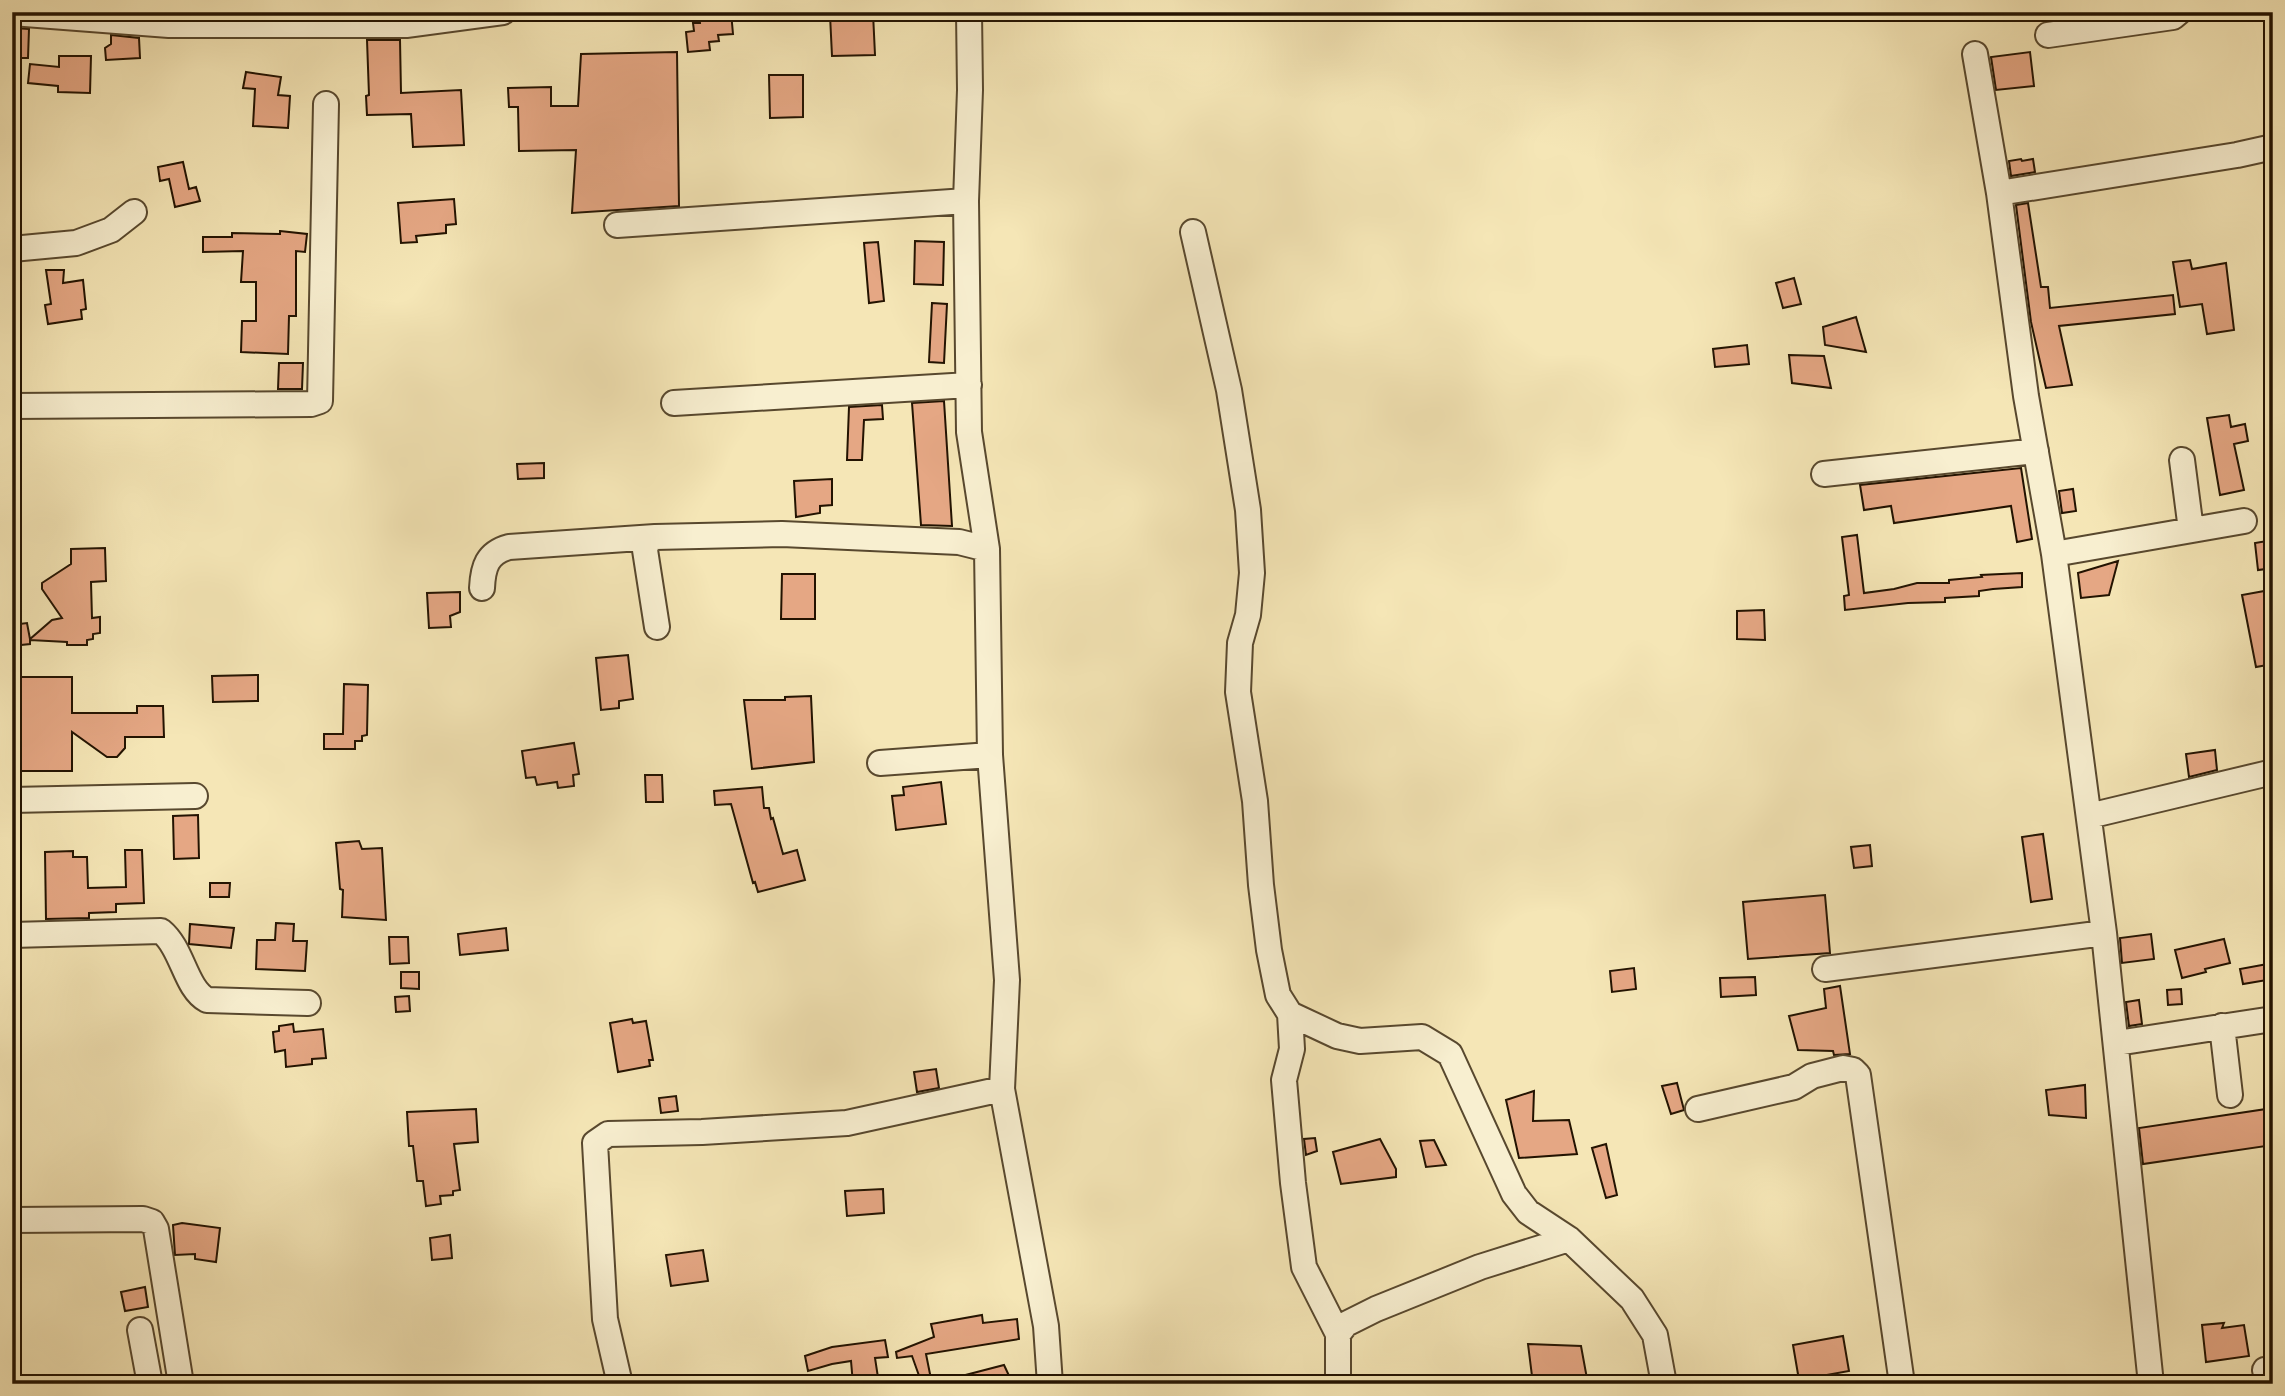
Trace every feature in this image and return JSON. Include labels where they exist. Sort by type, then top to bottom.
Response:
[{"type":"street","points":[[12,13],[169,19],[296,18],[406,25],[503,12]]},
{"type":"street","points":[[969,12],[969,432],[987,549],[990,755],[1007,980],[1002,1089],[1046,1326],[1051,1384]]},
{"type":"street","points":[[2048,35],[2173,17],[2179,12]]},
{"type":"street","points":[[1975,54],[1999,192],[2026,396],[2054,554],[2117,1043],[2151,1384]]},
{"type":"street","points":[[12,406],[311,404],[320,401],[326,104]]},
{"type":"street","points":[[1999,192],[2237,156],[2273,146]]},
{"type":"street","points":[[617,225],[967,201]]},
{"type":"street","points":[[12,249],[76,243],[111,230],[134,212]]},
{"type":"street","points":[[1193,232],[1229,390],[1248,510],[1252,573],[1248,615],[1240,643],[1238,692],[1255,801],[1269,950],[1278,995],[1290,1014],[1292,1049],[1284,1080],[1304,1267],[1338,1334],[1338,1384]]},
{"type":"street","points":[[674,403],[969,385]]},
{"type":"street","points":[[1824,474],[2036,451]]},
{"type":"street","points":[[2182,460],[2191,530]]},
{"type":"street","points":[[2054,554],[2244,521]]},
{"type":"street","points":[[482,588],[486,561],[498,550],[509,547],[655,537],[782,534],[960,542],[987,549]]},
{"type":"street","points":[[655,537],[647,542],[645,550],[657,627]]},
{"type":"street","points":[[880,763],[990,755]]},
{"type":"street","points":[[2088,817],[2273,772]]},
{"type":"street","points":[[12,800],[195,796]]},
{"type":"street","points":[[12,935],[161,931],[169,937],[199,996],[207,1000],[308,1003]]},
{"type":"street","points":[[1825,969],[2104,933]]},
{"type":"street","points":[[1290,1014],[1337,1036],[1360,1041],[1422,1037],[1450,1054],[1514,1194],[1528,1213],[1569,1239],[1632,1299],[1655,1335],[1664,1384]]},
{"type":"street","points":[[2117,1043],[2273,1019]]},
{"type":"street","points":[[2222,1026],[2230,1095]]},
{"type":"street","points":[[1698,1109],[1794,1087],[1812,1076],[1843,1068],[1853,1070],[1858,1075],[1902,1384]]},
{"type":"street","points":[[621,1384],[605,1319],[595,1143],[608,1134],[702,1132],[848,1123],[1002,1089]]},
{"type":"street","points":[[12,1220],[143,1219],[152,1222],[156,1228],[181,1384]]},
{"type":"street","points":[[1338,1334],[1346,1324],[1376,1308],[1480,1267],[1569,1239]]},
{"type":"street","points":[[140,1330],[150,1384]]},
{"type":"building","points":[[699,12],[731,12],[733,34],[718,35],[719,41],[709,42],[710,50],[688,52],[686,32],[694,31],[693,23],[700,23]]},
{"type":"building","points":[[873,13],[875,55],[832,56],[830,15]]},
{"type":"building","points":[[14,28],[29,29],[28,58],[13,58]]},
{"type":"building","points":[[111,35],[139,38],[140,58],[106,60],[105,48],[111,44]]},
{"type":"building","points":[[367,40],[400,40],[401,93],[461,90],[464,145],[413,147],[411,114],[367,115]]},
{"type":"building","points":[[677,52],[679,206],[572,213],[576,150],[519,151],[518,107],[509,107],[508,88],[551,87],[551,106],[578,106],[581,54]]},
{"type":"building","points":[[2030,52],[2034,86],[1996,90],[1991,57]]},
{"type":"building","points":[[59,56],[91,56],[90,93],[58,92],[58,86],[28,83],[30,64],[59,67]]},
{"type":"building","points":[[246,72],[281,77],[278,95],[290,96],[288,128],[253,126],[255,89],[243,88]]},
{"type":"building","points":[[769,75],[803,75],[803,117],[770,118]]},
{"type":"building","points":[[2033,159],[2035,172],[2011,176],[2009,161]]},
{"type":"building","points":[[183,162],[189,189],[196,187],[200,201],[175,207],[169,179],[160,181],[158,167]]},
{"type":"building","points":[[454,199],[456,224],[446,225],[446,233],[416,236],[417,242],[401,243],[398,203]]},
{"type":"building","points":[[2028,203],[2041,287],[2048,287],[2050,308],[2173,295],[2175,314],[2059,326],[2072,385],[2046,388],[2031,322],[2016,205]]},
{"type":"building","points":[[280,231],[307,234],[305,252],[296,251],[296,316],[289,316],[288,354],[241,352],[242,321],[256,321],[256,282],[241,282],[243,251],[203,252],[203,237],[232,237],[232,233],[280,234]]},
{"type":"building","points":[[915,241],[944,242],[943,285],[914,284]]},
{"type":"building","points":[[878,242],[884,301],[869,303],[864,243]]},
{"type":"building","points":[[2190,260],[2192,269],[2226,263],[2234,330],[2207,334],[2202,304],[2180,307],[2173,262]]},
{"type":"building","points":[[46,270],[64,270],[63,283],[83,280],[86,309],[81,310],[82,319],[48,324],[45,305],[51,304]]},
{"type":"building","points":[[1794,278],[1801,304],[1783,308],[1776,283]]},
{"type":"building","points":[[932,303],[947,304],[944,363],[929,362]]},
{"type":"building","points":[[1856,317],[1866,352],[1825,345],[1823,327]]},
{"type":"building","points":[[1747,345],[1749,364],[1715,367],[1713,349]]},
{"type":"building","points":[[1789,355],[1824,356],[1831,388],[1792,383]]},
{"type":"building","points":[[279,363],[303,363],[302,389],[278,389]]},
{"type":"building","points":[[944,401],[952,526],[921,525],[912,403]]},
{"type":"building","points":[[882,405],[883,419],[864,420],[862,460],[847,460],[849,407]]},
{"type":"building","points":[[2229,415],[2231,427],[2245,424],[2248,441],[2234,444],[2244,490],[2220,495],[2207,418]]},
{"type":"building","points":[[544,463],[544,478],[518,479],[517,464]]},
{"type":"building","points":[[2021,468],[2032,539],[2017,542],[2011,506],[1894,523],[1891,506],[1864,510],[1860,485]]},
{"type":"building","points":[[832,479],[832,505],[820,506],[820,513],[796,517],[794,481]]},
{"type":"building","points":[[2073,489],[2076,511],[2062,513],[2059,491]]},
{"type":"building","points":[[1857,535],[1864,593],[1917,583],[1949,583],[1949,580],[1982,577],[1981,575],[2022,573],[2022,587],[1979,591],[1979,596],[1945,598],[1945,602],[1845,610],[1844,596],[1849,595],[1842,537]]},
{"type":"building","points":[[2273,540],[2273,568],[2258,570],[2255,543]]},
{"type":"building","points":[[105,548],[106,581],[91,582],[92,618],[100,617],[100,633],[93,634],[93,639],[87,640],[87,645],[30,640],[30,644],[12,646],[12,625],[27,623],[30,639],[52,620],[62,618],[42,589],[42,583],[71,564],[71,549]]},
{"type":"building","points":[[2118,561],[2109,595],[2081,598],[2078,573]]},
{"type":"building","points":[[782,574],[815,574],[815,619],[781,619]]},
{"type":"building","points":[[2270,590],[2273,602],[2273,664],[2256,667],[2242,595]]},
{"type":"building","points":[[460,592],[460,612],[450,616],[451,627],[429,628],[427,593]]},
{"type":"building","points":[[1764,610],[1765,640],[1737,639],[1737,611]]},
{"type":"building","points":[[628,655],[633,699],[619,701],[619,708],[601,710],[596,658]]},
{"type":"building","points":[[258,675],[258,701],[213,702],[212,676]]},
{"type":"building","points":[[17,677],[72,677],[72,713],[137,713],[137,706],[163,706],[164,737],[125,737],[125,748],[117,757],[107,757],[72,732],[72,771],[17,771]]},
{"type":"building","points":[[344,684],[368,685],[367,735],[362,736],[362,741],[355,741],[355,749],[324,749],[324,734],[343,734]]},
{"type":"building","points":[[811,696],[814,762],[752,769],[744,700],[785,700],[785,697]]},
{"type":"building","points":[[574,743],[579,774],[573,775],[574,786],[558,788],[557,782],[537,785],[535,777],[526,778],[522,751]]},
{"type":"building","points":[[2215,750],[2217,770],[2189,777],[2186,754]]},
{"type":"building","points":[[645,775],[662,775],[663,802],[646,802]]},
{"type":"building","points":[[941,782],[946,824],[896,830],[892,796],[904,795],[903,787]]},
{"type":"building","points":[[762,787],[764,808],[769,808],[783,854],[797,850],[805,880],[758,892],[755,882],[753,883],[731,804],[715,805],[714,791]]},
{"type":"building","points":[[198,815],[199,858],[174,859],[173,816]]},
{"type":"building","points":[[2043,834],[2052,899],[2031,902],[2022,837]]},
{"type":"building","points":[[359,841],[362,849],[382,848],[386,920],[342,917],[343,890],[340,889],[336,843]]},
{"type":"building","points":[[1870,845],[1872,866],[1854,868],[1851,847]]},
{"type":"building","points":[[125,850],[142,850],[144,903],[116,904],[116,912],[89,913],[89,918],[46,919],[45,852],[73,851],[73,857],[87,857],[88,888],[126,887]]},
{"type":"building","points":[[210,883],[230,883],[229,897],[210,897]]},
{"type":"building","points":[[1825,895],[1830,953],[1748,959],[1743,902]]},
{"type":"building","points":[[276,923],[294,924],[293,941],[307,941],[305,971],[256,969],[257,940],[275,940]]},
{"type":"building","points":[[190,924],[234,928],[231,948],[189,944]]},
{"type":"building","points":[[506,928],[508,950],[460,955],[458,934]]},
{"type":"building","points":[[2151,934],[2154,959],[2122,963],[2120,938]]},
{"type":"building","points":[[389,937],[408,937],[409,963],[390,964]]},
{"type":"building","points":[[2224,939],[2230,963],[2182,978],[2175,950]]},
{"type":"building","points":[[2273,963],[2273,979],[2243,984],[2240,969]]},
{"type":"building","points":[[1634,968],[1636,989],[1612,992],[1610,971]]},
{"type":"building","points":[[401,972],[419,972],[419,989],[401,988]]},
{"type":"building","points":[[1755,977],[1756,995],[1721,997],[1720,978]]},
{"type":"building","points":[[1840,986],[1850,1054],[1834,1055],[1833,1051],[1798,1050],[1789,1016],[1826,1008],[1824,989]]},
{"type":"building","points":[[2181,989],[2182,1004],[2168,1005],[2167,990]]},
{"type":"building","points":[[409,996],[410,1011],[396,1012],[395,997]]},
{"type":"building","points":[[2139,1000],[2142,1024],[2129,1026],[2126,1002]]},
{"type":"building","points":[[632,1019],[633,1023],[646,1021],[653,1060],[649,1060],[650,1066],[618,1072],[610,1023]]},
{"type":"building","points":[[293,1024],[294,1032],[323,1029],[326,1058],[312,1059],[312,1064],[286,1067],[285,1050],[275,1052],[273,1032],[279,1031],[279,1026]]},
{"type":"building","points":[[936,1069],[939,1088],[917,1092],[914,1072]]},
{"type":"building","points":[[1677,1083],[1684,1110],[1671,1114],[1662,1086]]},
{"type":"building","points":[[2085,1085],[2086,1118],[2049,1115],[2046,1090]]},
{"type":"building","points":[[1534,1091],[1533,1121],[1569,1120],[1577,1154],[1519,1158],[1506,1100]]},
{"type":"building","points":[[676,1096],[678,1111],[661,1113],[659,1098]]},
{"type":"building","points":[[2273,1108],[2273,1145],[2143,1164],[2139,1128]]},
{"type":"building","points":[[476,1109],[478,1142],[454,1144],[460,1190],[453,1191],[453,1195],[440,1196],[441,1204],[426,1206],[423,1181],[417,1181],[413,1146],[409,1146],[407,1112]]},
{"type":"building","points":[[1315,1138],[1317,1151],[1306,1155],[1304,1139]]},
{"type":"building","points":[[1380,1139],[1396,1169],[1396,1177],[1341,1184],[1333,1152]]},
{"type":"building","points":[[1434,1140],[1446,1165],[1426,1167],[1420,1141]]},
{"type":"building","points":[[1606,1144],[1617,1195],[1606,1198],[1592,1148]]},
{"type":"building","points":[[883,1189],[884,1213],[847,1216],[845,1191]]},
{"type":"building","points":[[182,1223],[220,1228],[216,1262],[195,1259],[195,1254],[175,1255],[173,1225]]},
{"type":"building","points":[[450,1235],[452,1258],[432,1260],[430,1238]]},
{"type":"building","points":[[703,1250],[708,1281],[671,1286],[666,1255]]},
{"type":"building","points":[[145,1287],[148,1307],[125,1311],[121,1292]]},
{"type":"building","points":[[982,1315],[983,1323],[1017,1319],[1019,1339],[926,1354],[932,1384],[922,1384],[912,1356],[897,1358],[896,1352],[934,1337],[931,1324]]},
{"type":"building","points":[[2224,1323],[2222,1328],[2244,1325],[2249,1356],[2206,1362],[2202,1325]]},
{"type":"building","points":[[1843,1336],[1849,1371],[1799,1380],[1793,1345]]},
{"type":"building","points":[[885,1340],[888,1357],[875,1358],[879,1384],[853,1384],[851,1361],[808,1371],[805,1356],[832,1347]]},
{"type":"building","points":[[1528,1344],[1581,1346],[1588,1384],[1533,1384]]},
{"type":"building","points":[[1004,1365],[1011,1380],[999,1384],[951,1384],[950,1379]]}]
